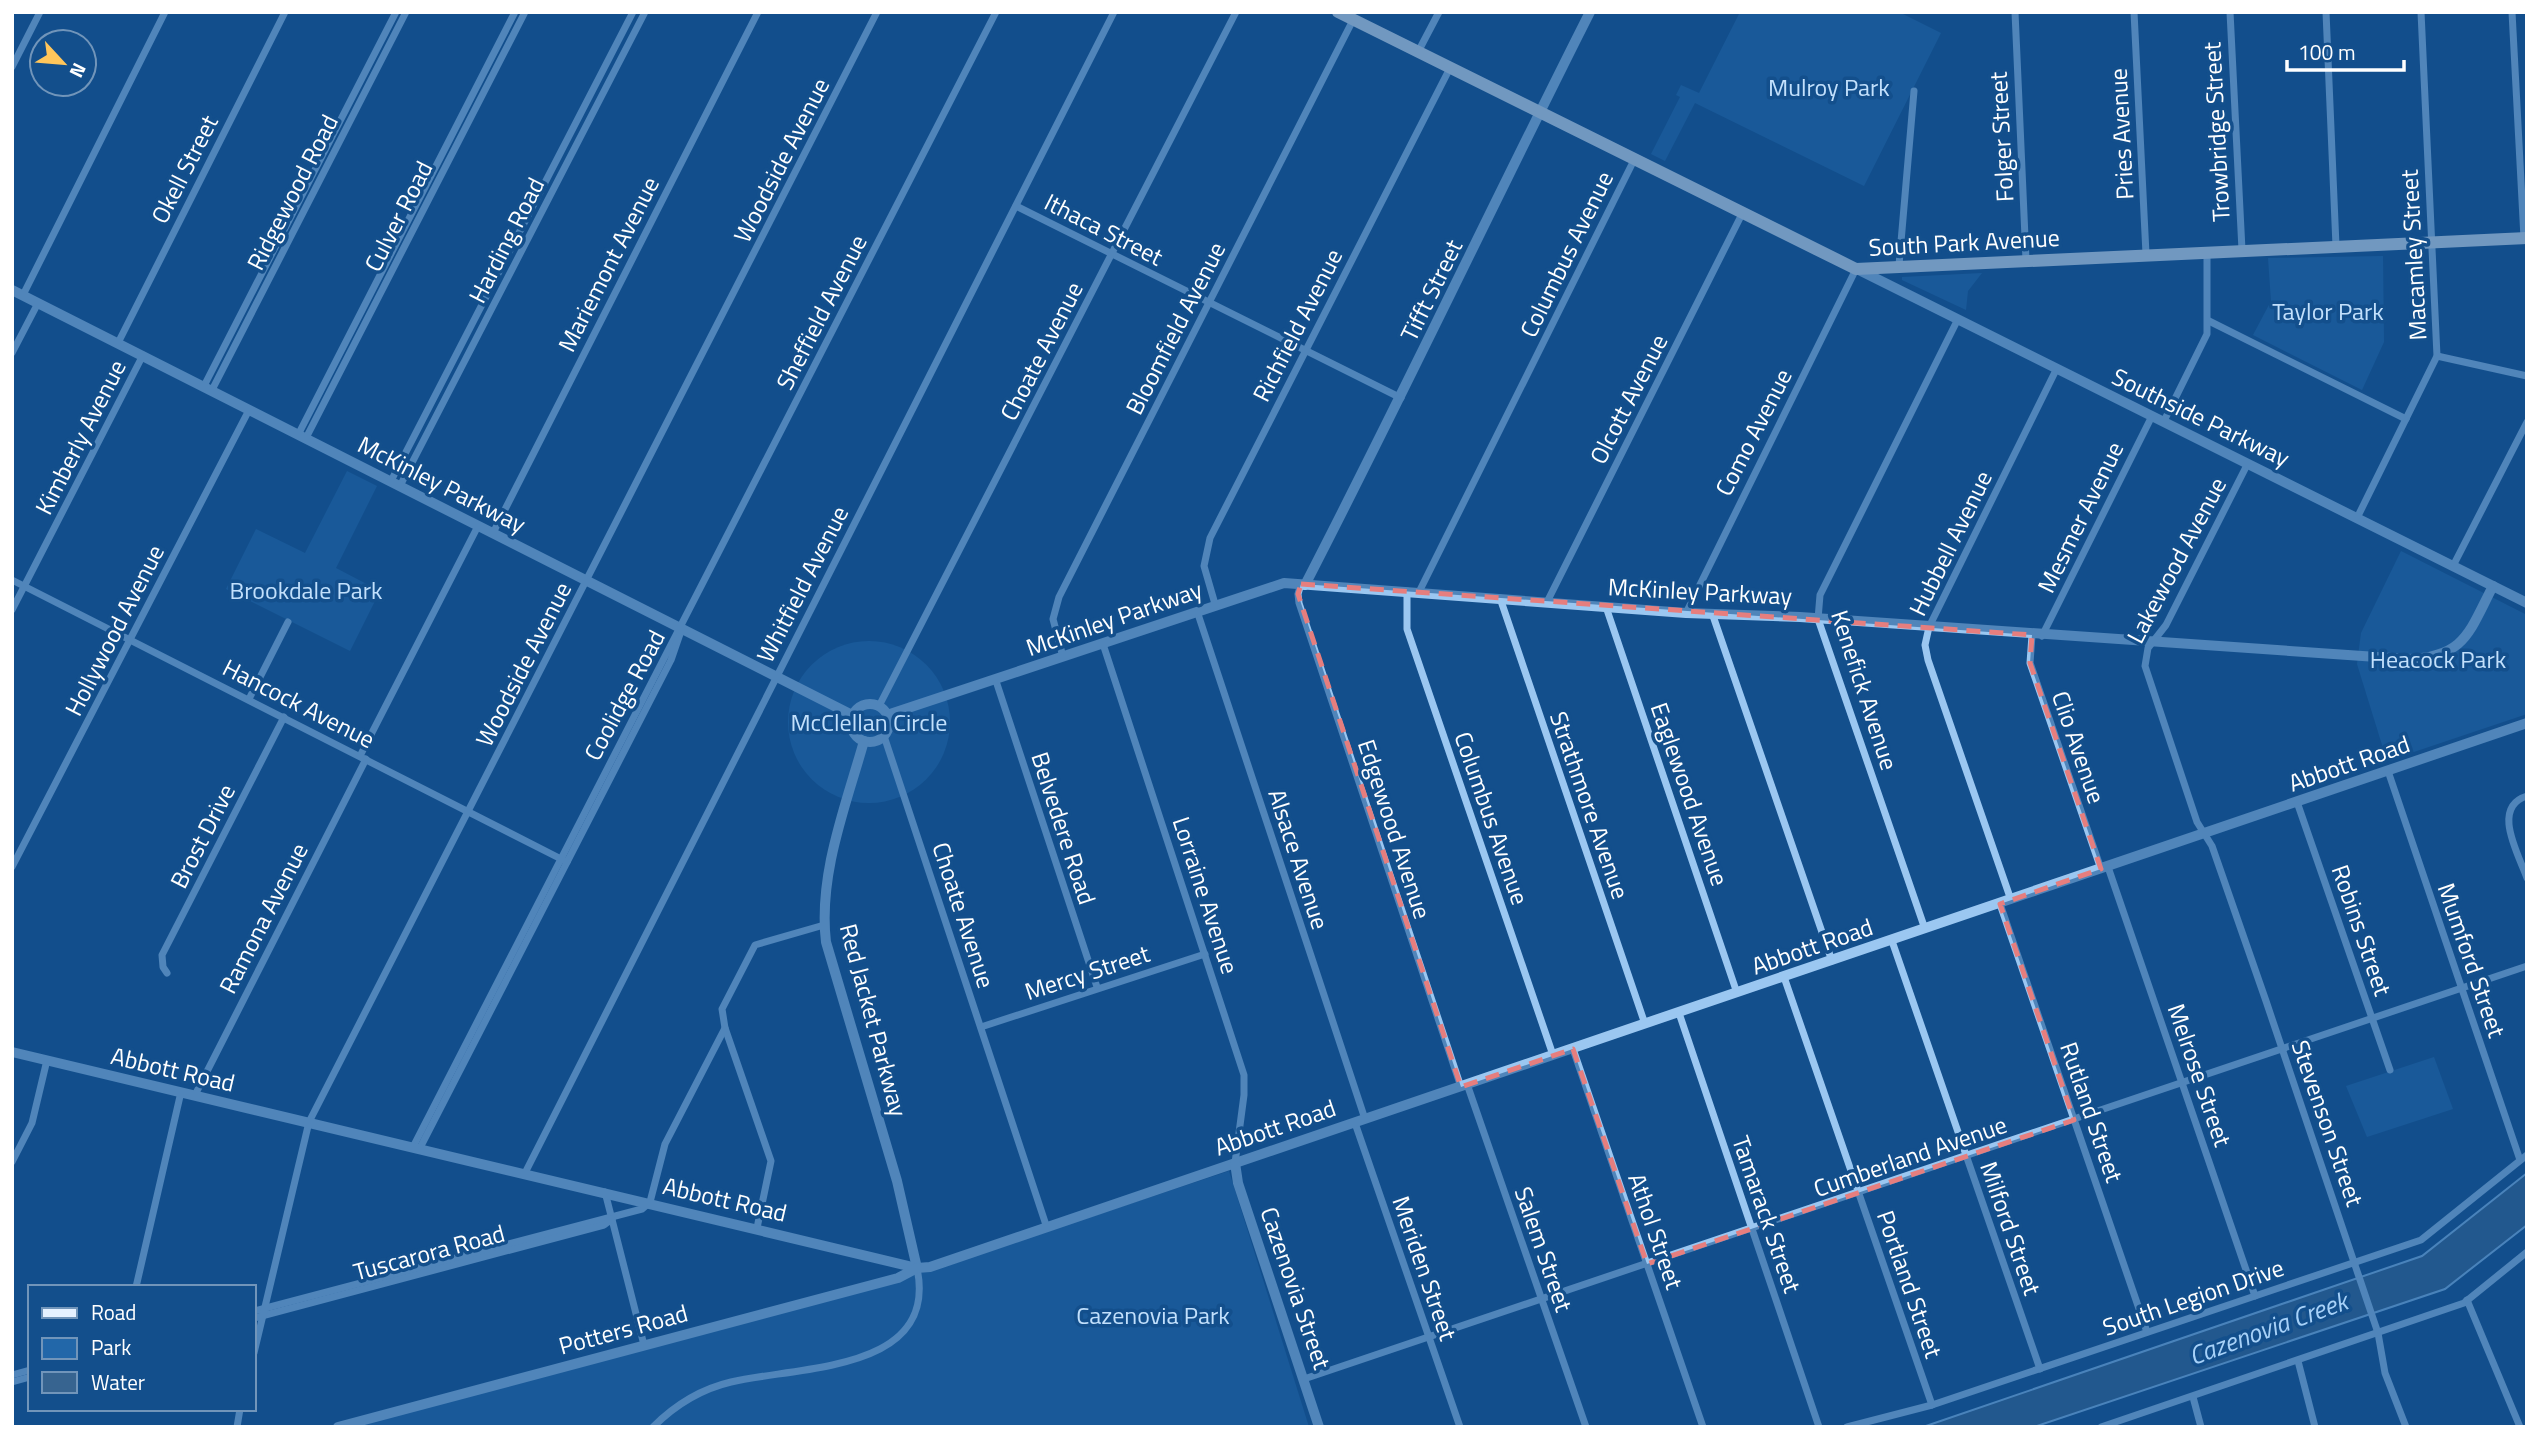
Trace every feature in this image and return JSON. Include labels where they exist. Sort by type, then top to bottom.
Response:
[{"type":"main road","name":"South Park Avenue","points":[[1338,12],[1856,269],[2525,238]]},
{"type":"street","points":[[12,67],[40,12]]},
{"type":"street","points":[[23,295],[165,12]]},
{"type":"street","name":"Okell Street","points":[[118,343],[285,12]]},
{"type":"street","name":"Ridgewood Road","points":[[208,388],[375,62],[396,12]]},
{"type":"street","name":"Ridgewood Road","points":[[375,62],[406,12]]},
{"type":"street","name":"Culver Road","points":[[302,437],[515,12]]},
{"type":"street","name":"Culver Road","points":[[302,437],[525,12]]},
{"type":"street","name":"Harding Road","points":[[396,483],[441,387],[633,12]]},
{"type":"street","name":"Harding Road","points":[[396,483],[449,391],[645,12]]},
{"type":"street","name":"Mariemont Avenue","points":[[493,533],[758,12]]},
{"type":"street","name":"Woodside Avenue","points":[[256,1345],[309,1122],[588,582],[877,12]]},
{"type":"street","name":"Sheffield Avenue","points":[[681,630],[996,12]]},
{"type":"street","name":"Whitfield Avenue","points":[[525,1173],[1114,12]]},
{"type":"street","name":"Choate Avenue","points":[[879,706],[1236,12]]},
{"type":"street","points":[[1418,51],[1439,12]]},
{"type":"street","name":"Tifft Street","points":[[1303,584],[1401,397],[1590,12]]},
{"type":"street","name":"Folger Street","points":[[2015,12],[2026,260]]},
{"type":"street","name":"Pries Avenue","points":[[2134,12],[2146,254]]},
{"type":"street","name":"Trowbridge Street","points":[[2230,12],[2242,250]]},
{"type":"street","points":[[2326,12],[2336,246]]},
{"type":"street","name":"Macamley Street","points":[[2357,518],[2437,356],[2421,12]]},
{"type":"street","points":[[2512,12],[2525,238]]},
{"type":"street","name":"Bloomfield Avenue","points":[[1063,657],[1054,630],[1056,604],[1353,20]]},
{"type":"street","points":[[605,67],[614,72]]},
{"type":"street","name":"Richfield Avenue","points":[[1215,604],[1203,566],[1204,552],[1450,68]]},
{"type":"street","points":[[1899,265],[1914,91]]},
{"type":"street","points":[[564,148],[573,153]]},
{"type":"street","name":"Columbus Avenue","points":[[1419,592],[1635,158]]},
{"type":"street","name":"Ithaca Street","points":[[1016,206],[1401,397]]},
{"type":"street","name":"Olcott Avenue","points":[[1547,602],[1743,212]]},
{"type":"street","points":[[522,229],[531,234]]},
{"type":"street","points":[[2164,421],[2207,334],[2207,253]]},
{"type":"street","name":"Southside Parkway","points":[[1856,269],[2527,603]]},
{"type":"street","name":"Como Avenue","points":[[1686,613],[1856,269]]},
{"type":"street","name":"McKinley Parkway","points":[[12,290],[852,715]]},
{"type":"street","points":[[12,354],[38,303]]},
{"type":"street","points":[[481,308],[490,312]]},
{"type":"street","name":"Kenefick Avenue","points":[[1925,929],[1818,619],[1820,595],[1958,319]]},
{"type":"street","points":[[2209,321],[2406,419]]},
{"type":"street","name":"Kimberly Avenue","points":[[12,610],[143,355]]},
{"type":"street","points":[[2437,356],[2527,376]]},
{"type":"street","name":"Hubbell Avenue","points":[[2005,902],[1928,660],[1926,645],[1929,626],[2057,368]]},
{"type":"street","points":[[441,387],[449,391]]},
{"type":"street","name":"Hollywood Avenue","points":[[12,867],[249,410]]},
{"type":"street","name":"Mesmer Avenue","points":[[2037,636],[2152,416]]},
{"type":"street","points":[[2454,566],[2527,422]]},
{"type":"street","name":"Lakewood Avenue","points":[[2204,835],[2197,822],[2144,666],[2145,656],[2166,625],[2248,463]]},
{"type":"street","name":"Ramona Avenue","points":[[195,1095],[478,526]]},
{"type":"street","name":"Hancock Avenue","points":[[12,580],[564,860]]},
{"type":"street","name":"McKinley Parkway","points":[[887,715],[996,681],[1275,584],[2406,659],[2435,657],[2459,645],[2493,586]]},
{"type":"street","name":"Edgewood Avenue","points":[[1303,584],[1299,603],[1464,1086]]},
{"type":"street","name":"Columbus Avenue","points":[[1407,591],[1407,629],[1553,1055]]},
{"type":"street","name":"Strathmore Avenue","points":[[1500,598],[1645,1024]]},
{"type":"street","name":"Eaglewood Avenue","points":[[1606,607],[1737,993]]},
{"type":"street","name":"Alsace Avenue","points":[[1197,611],[1360,1121]]},
{"type":"street","points":[[1712,613],[1832,961]]},
{"type":"street","points":[[249,699],[288,622]]},
{"type":"street","name":"Coolidge Road","points":[[416,1148],[619,752],[678,646],[681,630]]},
{"type":"street","name":"Clio Avenue","points":[[2037,636],[2030,663],[2105,868]]},
{"type":"street","name":"Lorraine Avenue","points":[[1103,643],[1244,1075],[1235,1163]]},
{"type":"street","name":"Belvedere Road","points":[[996,681],[1097,987]]},
{"type":"street","points":[[864,705],[879,706],[887,715],[889,724],[884,736],[873,742],[863,741],[853,731],[852,715],[864,705]]},
{"type":"street","name":"Brost Drive","points":[[167,972],[163,967],[162,955],[284,717]]},
{"type":"street","name":"Abbott Road","points":[[12,1052],[650,1202],[917,1268],[930,1267],[2527,723]]},
{"type":"street","name":"Choate Avenue","points":[[884,736],[1047,1228]]},
{"type":"street","name":"Red Jacket Parkway","points":[[863,741],[828,877],[824,925],[826,942],[897,1181],[917,1268]]},
{"type":"street","name":"Mumford Street","points":[[2388,771],[2461,988],[2524,1158]]},
{"type":"street","points":[[2527,796],[2511,804],[2508,811],[2509,826],[2527,878]]},
{"type":"street","name":"Robins Street","points":[[2297,802],[2390,1069]]},
{"type":"street","name":"Stevenson Street","points":[[2204,835],[2212,846],[2282,1049],[2356,1266],[2376,1329],[2385,1373],[2406,1427]]},
{"type":"street","name":"Melrose Street","points":[[2105,868],[2183,1083],[2255,1296]]},
{"type":"street","name":"Rutland Street","points":[[2005,902],[2074,1120],[2147,1332]]},
{"type":"street","points":[[757,1228],[771,1161],[725,1028],[722,1009],[755,945],[824,925]]},
{"type":"street","name":"Milford Street","points":[[1892,941],[2040,1369]]},
{"type":"street","name":"Mercy Street","points":[[981,1027],[1205,954]]},
{"type":"street","name":"Cumberland Avenue","points":[[1304,1379],[2527,966]]},
{"type":"street","name":"Portland Street","points":[[1784,977],[1932,1405]]},
{"type":"street","name":"Tamarack Street","points":[[1678,1013],[1819,1427]]},
{"type":"street","points":[[650,1202],[665,1144],[725,1028]]},
{"type":"street","name":"Athol Street","points":[[1573,1049],[1703,1427]]},
{"type":"street","points":[[12,1162],[32,1122],[47,1060]]},
{"type":"street","name":"Salem Street","points":[[1464,1086],[1586,1427]]},
{"type":"street","points":[[136,1285],[181,1092]]},
{"type":"street","name":"Meriden Street","points":[[1360,1121],[1460,1427]]},
{"type":"street","name":"South Legion Drive","points":[[1847,1427],[1932,1405],[2255,1296],[2356,1266],[2421,1240],[2524,1158]]},
{"type":"street","name":"Cazenovia Street","points":[[1235,1163],[1238,1183],[1319,1427]]},
{"type":"street","points":[[605,1192],[644,1345]]},
{"type":"street","name":"Tuscarora Road","points":[[256,1311],[604,1225],[612,1219],[642,1209],[650,1202]]},
{"type":"street","points":[[2101,1427],[2298,1361],[2376,1329],[2467,1300],[2527,1252]]},
{"type":"street","points":[[653,1427],[689,1398],[715,1387],[831,1366],[874,1354],[893,1340],[914,1318],[921,1298],[917,1268]]},
{"type":"street","name":"Potters Road","points":[[338,1427],[898,1278],[917,1268]]},
{"type":"street","points":[[2467,1300],[2520,1427]]},
{"type":"street","name":"Tuscarora Road","points":[[256,1317],[264,1311]]},
{"type":"street","points":[[2298,1361],[2315,1427]]},
{"type":"street","points":[[2193,1397],[2201,1427]]},
{"type":"highlighted area","points":[[1301,584],[2032,635],[2030,663],[2101,869],[2000,904],[2074,1120],[1647,1264],[1573,1049],[1461,1087],[1298,594]]},
{"type":"green space","name":"Mulroy Park","points":[[1740,12],[1899,12],[1941,33],[1864,186],[1695,103],[1665,161],[1651,154],[1680,97],[1676,95],[1681,85],[1699,93]]},
{"type":"green space","name":"Taylor Park","points":[[2383,256],[2384,342],[2362,390],[2253,335],[2271,301],[2268,258]]},
{"type":"green space","points":[[1982,273],[1968,291],[1966,310],[1902,280],[1902,277]]},
{"type":"green space","name":"Brookdale Park","points":[[347,471],[377,486],[336,568],[380,591],[350,651],[226,589],[256,529],[305,553]]},
{"type":"green space","name":"Heacock Park","points":[[2401,551],[2527,615],[2527,714],[2387,761],[2357,664],[2361,633]]},
{"type":"green space","name":"McClellan Circle","points":[[869,641],[900,647],[926,665],[944,691],[950,722],[944,753],[926,779],[900,797],[869,803],[838,797],[812,779],[794,753],[788,722],[794,691],[812,665],[838,647]]},
{"type":"green space","points":[[2434,1057],[2453,1109],[2367,1137],[2346,1086]]},
{"type":"green space","name":"Cazenovia Park","points":[[1229,1171],[1309,1427],[354,1427],[931,1270]]},
{"type":"water","name":"Cazenovia Creek","points":[[2527,1173],[2527,1225],[2445,1289],[2034,1427],[1923,1427],[2422,1256]]}]
